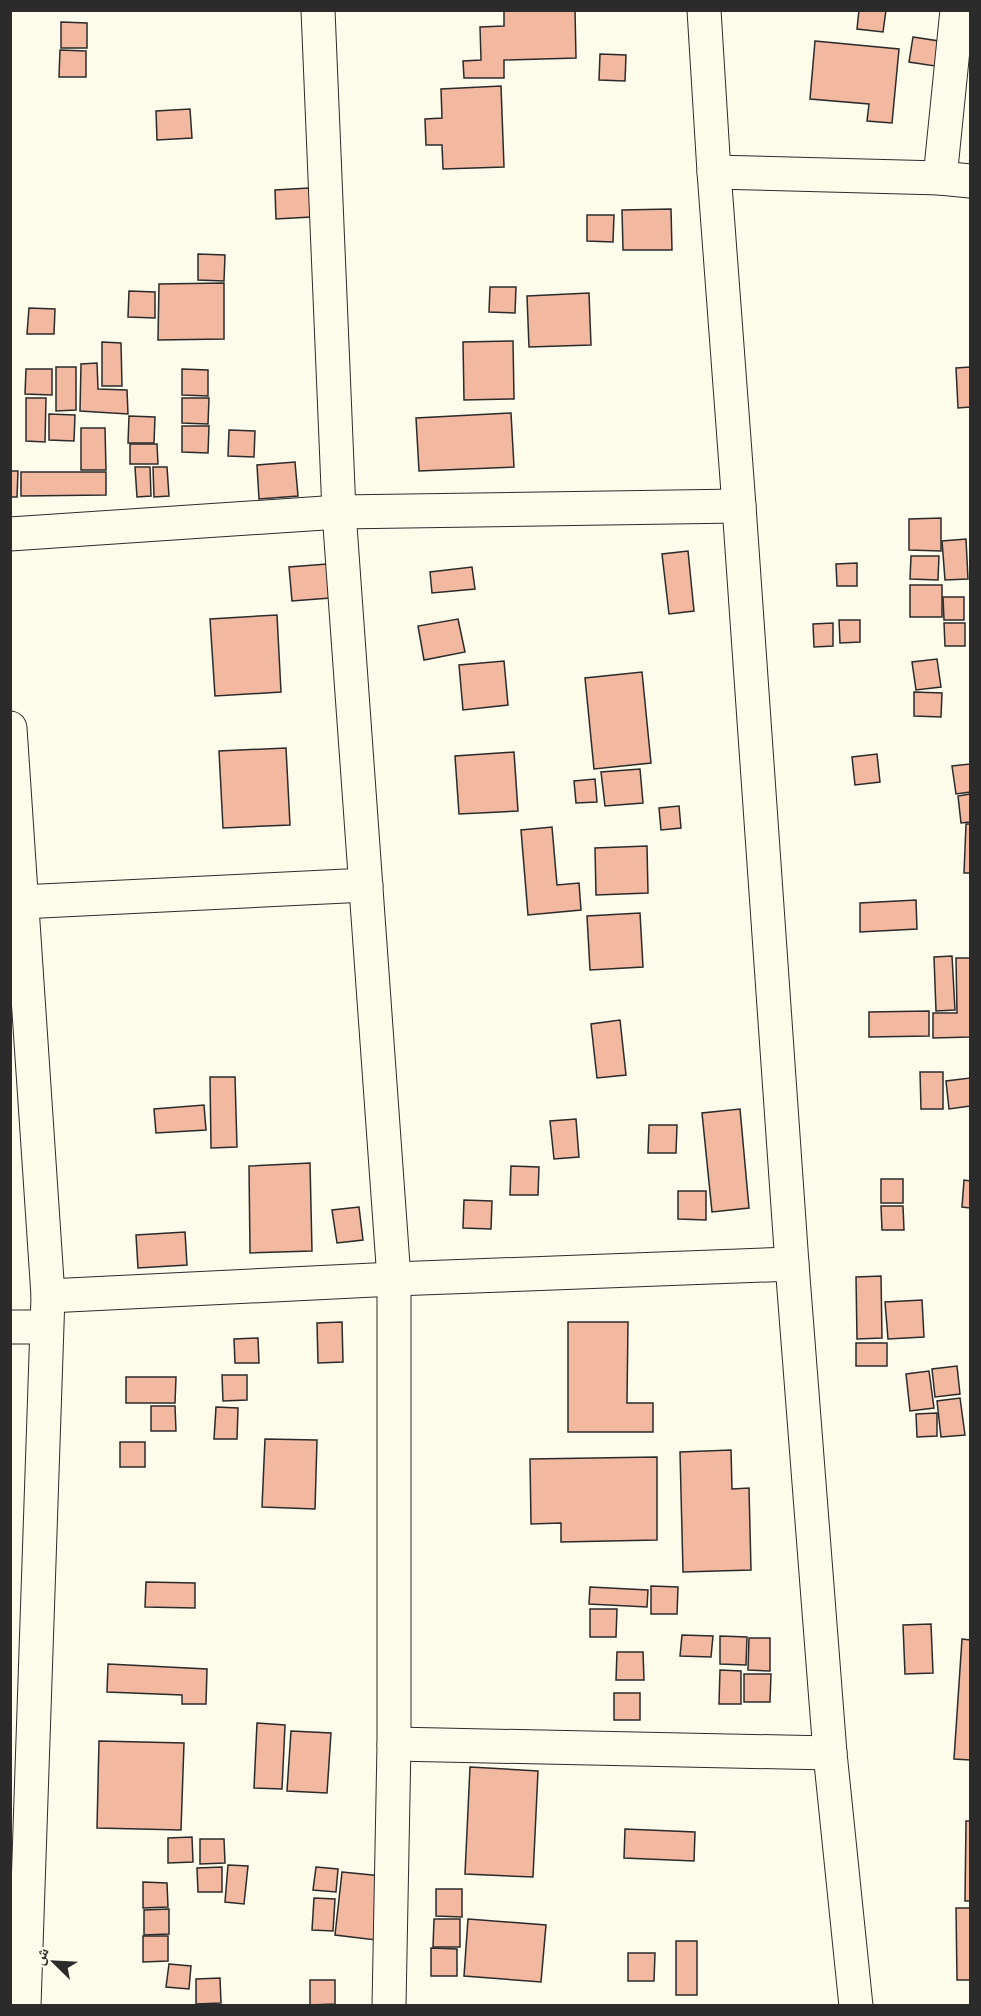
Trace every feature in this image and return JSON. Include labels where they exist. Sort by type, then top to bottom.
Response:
[{"type":"street","points":[[318,10],[339,512],[394,1279],[394,1744],[389,2006]]},
{"type":"street","points":[[704,10],[792,1264],[830,1753],[856,2006]]},
{"type":"street","points":[[714,172],[955,179],[957,10]]},
{"type":"street","points":[[10,534],[339,512],[739,506]]},
{"type":"street","points":[[10,728],[47,1312],[24,2006]]},
{"type":"street","points":[[21,902],[366,885]]},
{"type":"street","points":[[10,1327],[47,1312],[394,1279],[792,1264]]},
{"type":"street","points":[[394,1744],[830,1753]]},
{"type":"building","points":[[504,10],[575,10],[576,58],[504,60],[504,78],[464,78],[463,61],[481,60],[480,27],[504,26]]},
{"type":"building","points":[[859,10],[886,10],[883,32],[857,29]]},
{"type":"building","points":[[61,22],[87,23],[87,48],[61,48]]},
{"type":"building","points":[[913,37],[939,41],[935,66],[909,62]]},
{"type":"building","points":[[815,41],[899,49],[892,123],[867,121],[869,104],[810,99]]},
{"type":"building","points":[[60,50],[86,51],[86,77],[59,77]]},
{"type":"building","points":[[600,54],[626,55],[625,81],[599,80]]},
{"type":"building","points":[[501,86],[504,167],[443,169],[442,145],[426,145],[425,119],[442,118],[441,89]]},
{"type":"building","points":[[190,109],[192,138],[157,140],[156,111]]},
{"type":"building","points":[[309,188],[311,217],[276,219],[275,190]]},
{"type":"building","points":[[671,209],[672,250],[623,250],[622,210]]},
{"type":"building","points":[[587,215],[614,215],[613,242],[587,241]]},
{"type":"building","points":[[198,254],[225,255],[224,281],[198,280]]},
{"type":"building","points":[[224,283],[224,339],[158,340],[159,284]]},
{"type":"building","points":[[490,287],[516,287],[515,313],[489,312]]},
{"type":"building","points":[[129,291],[155,292],[155,318],[128,317]]},
{"type":"building","points":[[589,293],[591,345],[529,347],[527,296]]},
{"type":"building","points":[[29,308],[55,309],[54,334],[27,334]]},
{"type":"building","points":[[513,341],[514,399],[464,400],[463,342]]},
{"type":"building","points":[[102,342],[121,343],[122,386],[102,386]]},
{"type":"building","points":[[97,363],[98,389],[127,390],[128,414],[80,411],[81,364]]},
{"type":"building","points":[[56,367],[76,367],[76,410],[56,411]]},
{"type":"building","points":[[970,367],[970,407],[958,408],[956,368]]},
{"type":"building","points":[[26,369],[52,369],[52,395],[25,394]]},
{"type":"building","points":[[182,369],[208,370],[208,396],[182,395]]},
{"type":"building","points":[[26,398],[46,398],[45,442],[26,441]]},
{"type":"building","points":[[182,398],[209,398],[208,424],[182,423]]},
{"type":"building","points":[[511,413],[514,467],[419,471],[416,418]]},
{"type":"building","points":[[49,414],[75,415],[74,441],[49,440]]},
{"type":"building","points":[[129,416],[155,417],[154,443],[128,443]]},
{"type":"building","points":[[182,426],[209,426],[208,453],[182,452]]},
{"type":"building","points":[[81,428],[105,428],[106,470],[81,470]]},
{"type":"building","points":[[229,430],[255,431],[254,457],[228,456]]},
{"type":"building","points":[[130,444],[157,444],[158,464],[130,464]]},
{"type":"building","points":[[295,462],[298,496],[259,499],[257,465]]},
{"type":"building","points":[[135,467],[150,467],[151,496],[137,497]]},
{"type":"building","points":[[153,467],[167,467],[169,496],[154,497]]},
{"type":"building","points":[[10,471],[18,471],[17,497],[10,497]]},
{"type":"building","points":[[21,472],[106,472],[106,495],[21,496]]},
{"type":"building","points":[[941,518],[941,551],[909,550],[909,519]]},
{"type":"building","points":[[966,539],[968,579],[945,580],[942,541]]},
{"type":"building","points":[[688,551],[694,611],[669,614],[662,554]]},
{"type":"building","points":[[911,556],[939,556],[938,580],[910,579]]},
{"type":"building","points":[[857,563],[857,586],[837,586],[836,564]]},
{"type":"building","points":[[327,564],[330,598],[292,601],[289,567]]},
{"type":"building","points":[[472,567],[475,589],[432,593],[430,572]]},
{"type":"building","points":[[910,585],[942,585],[942,617],[910,617]]},
{"type":"building","points":[[943,597],[964,597],[964,620],[944,620]]},
{"type":"building","points":[[277,615],[281,692],[215,696],[210,619]]},
{"type":"building","points":[[458,619],[465,652],[424,660],[418,626]]},
{"type":"building","points":[[839,620],[860,620],[860,642],[840,643]]},
{"type":"building","points":[[833,623],[833,646],[814,647],[813,624]]},
{"type":"building","points":[[944,623],[965,623],[965,646],[945,646]]},
{"type":"building","points":[[937,659],[941,687],[916,690],[912,662]]},
{"type":"building","points":[[504,661],[508,705],[463,710],[459,665]]},
{"type":"building","points":[[642,672],[651,763],[594,769],[585,678]]},
{"type":"building","points":[[914,692],[942,693],[941,717],[914,716]]},
{"type":"building","points":[[286,748],[290,825],[223,828],[219,751]]},
{"type":"building","points":[[514,752],[518,811],[459,814],[455,756]]},
{"type":"building","points":[[877,754],[880,782],[855,785],[852,757]]},
{"type":"building","points":[[970,764],[970,792],[956,794],[952,766]]},
{"type":"building","points":[[640,769],[643,803],[605,806],[601,772]]},
{"type":"building","points":[[595,779],[597,802],[576,803],[574,781]]},
{"type":"building","points":[[970,794],[970,822],[961,823],[958,796]]},
{"type":"building","points":[[679,806],[681,828],[661,830],[659,808]]},
{"type":"building","points":[[966,824],[970,824],[970,873],[964,873]]},
{"type":"building","points":[[552,827],[557,885],[579,883],[581,910],[528,915],[521,830]]},
{"type":"building","points":[[647,846],[648,893],[596,895],[595,848]]},
{"type":"building","points":[[916,900],[917,929],[860,932],[860,903]]},
{"type":"building","points":[[640,913],[643,967],[590,970],[587,916]]},
{"type":"building","points":[[952,956],[955,1010],[936,1011],[934,957]]},
{"type":"building","points":[[956,958],[970,958],[970,1037],[933,1038],[933,1013],[957,1013]]},
{"type":"building","points":[[929,1011],[929,1036],[869,1037],[869,1012]]},
{"type":"building","points":[[620,1020],[626,1075],[597,1078],[591,1024]]},
{"type":"building","points":[[920,1072],[943,1072],[943,1109],[921,1109]]},
{"type":"building","points":[[210,1077],[235,1077],[237,1147],[211,1148]]},
{"type":"building","points":[[970,1078],[970,1106],[949,1109],[946,1081]]},
{"type":"building","points":[[204,1105],[206,1130],[156,1133],[154,1109]]},
{"type":"building","points":[[740,1109],[749,1208],[712,1212],[702,1113]]},
{"type":"building","points":[[576,1119],[579,1157],[554,1159],[550,1121]]},
{"type":"building","points":[[649,1125],[677,1125],[676,1153],[648,1153]]},
{"type":"building","points":[[310,1163],[312,1251],[250,1253],[249,1166]]},
{"type":"building","points":[[511,1166],[539,1167],[538,1195],[510,1195]]},
{"type":"building","points":[[881,1179],[903,1179],[903,1203],[881,1203]]},
{"type":"building","points":[[964,1180],[970,1181],[970,1208],[962,1207]]},
{"type":"building","points":[[678,1191],[706,1191],[706,1220],[678,1219]]},
{"type":"building","points":[[464,1200],[492,1201],[491,1229],[463,1228]]},
{"type":"building","points":[[881,1206],[903,1206],[904,1230],[882,1230]]},
{"type":"building","points":[[359,1207],[363,1240],[337,1243],[332,1210]]},
{"type":"building","points":[[185,1232],[187,1265],[138,1268],[136,1235]]},
{"type":"building","points":[[881,1276],[882,1338],[857,1339],[856,1277]]},
{"type":"building","points":[[922,1300],[924,1337],[888,1339],[885,1302]]},
{"type":"building","points":[[342,1322],[343,1362],[318,1363],[317,1323]]},
{"type":"building","points":[[568,1322],[628,1322],[627,1403],[653,1403],[653,1432],[568,1432]]},
{"type":"building","points":[[258,1338],[259,1363],[235,1363],[234,1339]]},
{"type":"building","points":[[856,1343],[887,1343],[887,1366],[856,1366]]},
{"type":"building","points":[[957,1366],[960,1394],[935,1397],[932,1369]]},
{"type":"building","points":[[929,1371],[934,1408],[910,1411],[906,1374]]},
{"type":"building","points":[[222,1375],[247,1375],[247,1400],[223,1401]]},
{"type":"building","points":[[126,1377],[176,1377],[175,1403],[126,1403]]},
{"type":"building","points":[[960,1398],[965,1435],[941,1437],[937,1401]]},
{"type":"building","points":[[151,1406],[175,1406],[176,1431],[151,1431]]},
{"type":"building","points":[[216,1407],[238,1408],[237,1439],[214,1439]]},
{"type":"building","points":[[937,1413],[937,1436],[917,1437],[916,1414]]},
{"type":"building","points":[[265,1439],[317,1440],[315,1509],[262,1507]]},
{"type":"building","points":[[120,1442],[145,1442],[145,1467],[120,1467]]},
{"type":"building","points":[[731,1450],[732,1489],[749,1488],[751,1570],[683,1572],[680,1452]]},
{"type":"building","points":[[657,1457],[657,1540],[561,1542],[561,1523],[531,1524],[530,1459]]},
{"type":"building","points":[[146,1582],[195,1583],[195,1608],[145,1607]]},
{"type":"building","points":[[651,1586],[678,1587],[677,1614],[651,1614]]},
{"type":"building","points":[[590,1587],[648,1590],[647,1607],[589,1604]]},
{"type":"building","points":[[590,1609],[617,1609],[616,1637],[590,1637]]},
{"type":"building","points":[[931,1624],[933,1673],[905,1674],[903,1625]]},
{"type":"building","points":[[682,1635],[713,1636],[711,1657],[680,1656]]},
{"type":"building","points":[[720,1636],[747,1637],[746,1665],[720,1664]]},
{"type":"building","points":[[749,1638],[770,1638],[770,1671],[748,1670]]},
{"type":"building","points":[[962,1639],[970,1640],[970,1760],[954,1759]]},
{"type":"building","points":[[617,1652],[643,1652],[644,1680],[616,1680]]},
{"type":"building","points":[[108,1664],[207,1669],[206,1704],[182,1704],[182,1695],[107,1692]]},
{"type":"building","points":[[720,1670],[741,1671],[741,1704],[719,1704]]},
{"type":"building","points":[[744,1674],[771,1674],[770,1702],[744,1702]]},
{"type":"building","points":[[614,1693],[640,1693],[640,1720],[614,1720]]},
{"type":"building","points":[[257,1723],[285,1725],[282,1789],[254,1788]]},
{"type":"building","points":[[291,1731],[331,1733],[327,1793],[287,1791]]},
{"type":"building","points":[[99,1741],[184,1743],[181,1830],[97,1828]]},
{"type":"building","points":[[470,1767],[538,1771],[533,1877],[465,1874]]},
{"type":"building","points":[[966,1821],[970,1821],[970,1901],[965,1901]]},
{"type":"building","points":[[625,1829],[695,1832],[694,1861],[624,1858]]},
{"type":"building","points":[[192,1837],[193,1862],[168,1863],[168,1838]]},
{"type":"building","points":[[200,1839],[224,1839],[225,1863],[200,1864]]},
{"type":"building","points":[[228,1865],[248,1866],[244,1904],[225,1902]]},
{"type":"building","points":[[222,1867],[222,1892],[198,1892],[197,1868]]},
{"type":"building","points":[[316,1867],[338,1869],[336,1892],[313,1890]]},
{"type":"building","points":[[342,1872],[382,1876],[376,1940],[335,1935]]},
{"type":"building","points":[[143,1882],[167,1883],[168,1907],[143,1908]]},
{"type":"building","points":[[436,1889],[462,1889],[462,1917],[436,1916]]},
{"type":"building","points":[[314,1898],[335,1899],[333,1931],[312,1930]]},
{"type":"building","points":[[956,1908],[970,1908],[970,1980],[957,1980]]},
{"type":"building","points":[[169,1909],[169,1934],[144,1935],[144,1910]]},
{"type":"building","points":[[434,1919],[460,1919],[460,1947],[433,1947]]},
{"type":"building","points":[[468,1919],[546,1925],[541,1982],[464,1976]]},
{"type":"building","points":[[143,1936],[168,1936],[168,1961],[143,1962]]},
{"type":"building","points":[[676,1941],[697,1941],[697,1995],[676,1995]]},
{"type":"building","points":[[431,1948],[457,1949],[457,1976],[431,1976]]},
{"type":"building","points":[[628,1953],[655,1953],[654,1981],[628,1981]]},
{"type":"building","points":[[169,1964],[191,1966],[189,1989],[166,1987]]},
{"type":"building","points":[[220,1978],[221,2003],[196,2004],[196,1979]]},
{"type":"building","points":[[310,1980],[335,1980],[335,2004],[310,2005]]}]
